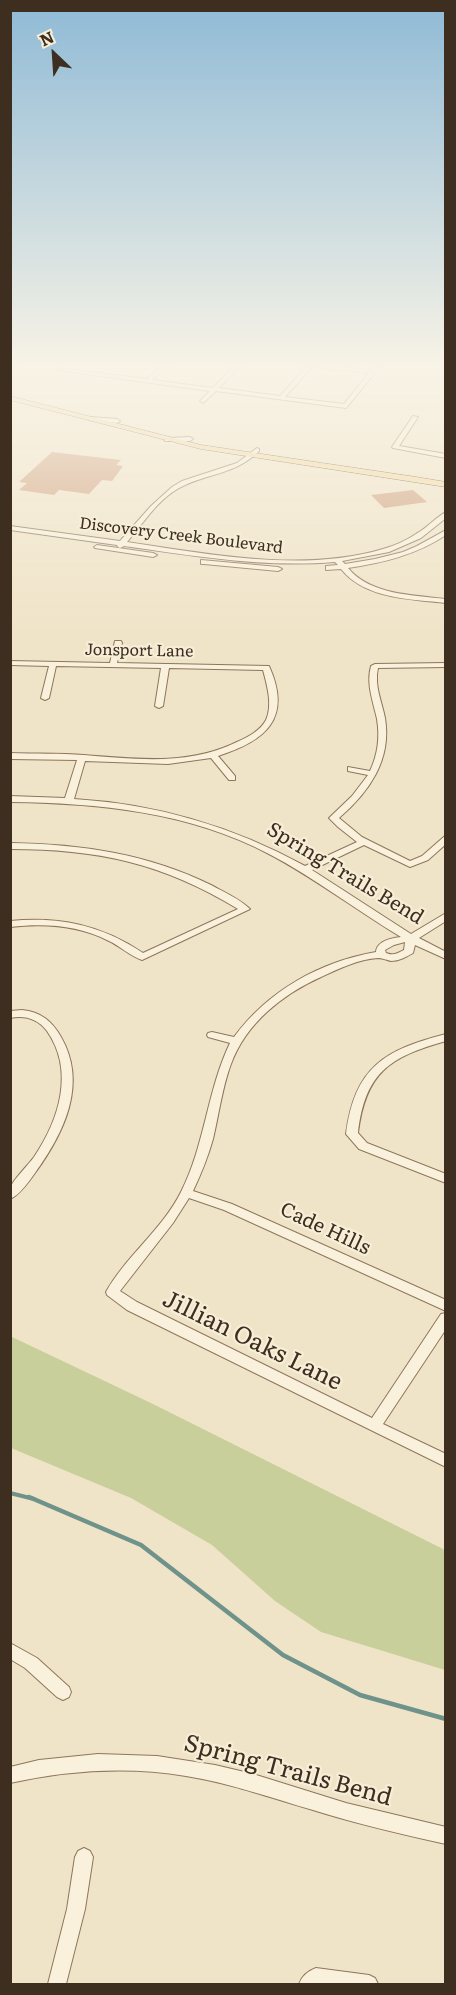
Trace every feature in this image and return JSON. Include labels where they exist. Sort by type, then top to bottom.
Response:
[{"type":"main road","points":[[275,456],[446,485]]},
{"type":"main road","points":[[285,456],[372,465],[446,479]]},
{"type":"street","points":[[116,550],[171,490],[199,477],[236,466],[250,456]]},
{"type":"street","name":"Discovery Creek Boulevard","points":[[10,528],[214,556],[277,562],[340,563],[413,540],[435,525],[446,514]]},
{"type":"street","points":[[435,525],[446,527]]},
{"type":"street","name":"Discovery Creek Boulevard","points":[[10,535],[275,569],[397,556],[426,544],[446,532]]},
{"type":"street","points":[[208,562],[214,556]]},
{"type":"street","points":[[340,563],[351,577],[370,587],[386,592],[446,601]]},
{"type":"street","points":[[113,665],[118,643]]},
{"type":"street","name":"Jonsport Lane","points":[[10,663],[266,668],[272,701],[272,714],[267,724],[255,737],[213,756]]},
{"type":"street","points":[[45,698],[53,664]]},
{"type":"street","points":[[446,665],[375,666],[372,672],[384,739],[373,774],[355,800],[334,818],[342,827],[392,857],[410,864],[425,858],[446,838]]},
{"type":"street","points":[[159,706],[165,666]]},
{"type":"street","points":[[10,756],[164,763],[213,756],[232,778]]},
{"type":"street","points":[[69,799],[82,758]]},
{"type":"street","points":[[351,769],[373,774]]},
{"type":"street","name":"Spring Trails Bend","points":[[10,799],[69,799],[111,803],[169,814],[224,830],[262,846],[305,870],[411,939],[446,956]]},
{"type":"street","points":[[305,870],[366,841]]},
{"type":"street","points":[[10,846],[67,847],[135,858],[199,881],[244,909],[142,957],[113,938],[82,927],[47,922],[10,924]]},
{"type":"street","points":[[381,954],[380,950],[384,944],[411,939],[446,916]]},
{"type":"street","points":[[187,1193],[202,1159],[225,1061],[235,1041],[249,1022],[283,993],[334,968],[381,954],[389,958],[400,956],[409,951],[411,939]]},
{"type":"street","points":[[10,1195],[33,1170],[49,1146],[63,1111],[68,1075],[63,1050],[49,1027],[37,1016],[16,1013]]},
{"type":"street","points":[[212,1035],[235,1041]]},
{"type":"street","points":[[446,1036],[399,1052],[381,1065],[365,1082],[353,1115],[352,1134],[355,1140],[363,1146],[446,1179]]},
{"type":"street","name":"Jillian Oaks Lane","points":[[187,1193],[166,1226],[124,1273],[112,1292],[132,1306],[446,1461]]},
{"type":"street","name":"Cade Hills","points":[[187,1193],[228,1207],[446,1306]]},
{"type":"street","points":[[374,1426],[446,1318]]},
{"type":"street","points":[[10,1650],[32,1663],[63,1692]]},
{"type":"street","name":"Spring Trails Bend","points":[[10,1774],[35,1768],[112,1760],[183,1766],[244,1780],[392,1824],[446,1836]]},
{"type":"street","points":[[57,1984],[76,1909],[84,1857]]},
{"type":"street","points":[[308,1984],[316,1977],[369,1984]]},
{"type":"green space","points":[[10,1336],[153,1404],[445,1550],[445,1670],[321,1632],[275,1601],[212,1545],[131,1498],[11,1448]]},
{"type":"building","points":[[47,456],[87,456],[121,460],[116,465],[123,466],[112,481],[102,480],[89,494],[59,490],[54,495],[19,490],[27,483],[19,482]]},
{"type":"building","points":[[413,490],[427,502],[384,508],[371,495]]},
{"type":"waterway","points":[[10,1493],[33,1499]]},
{"type":"waterway","points":[[29,1497],[33,1499]]},
{"type":"waterway","points":[[33,1499],[141,1545],[283,1655],[360,1695],[446,1719]]}]
